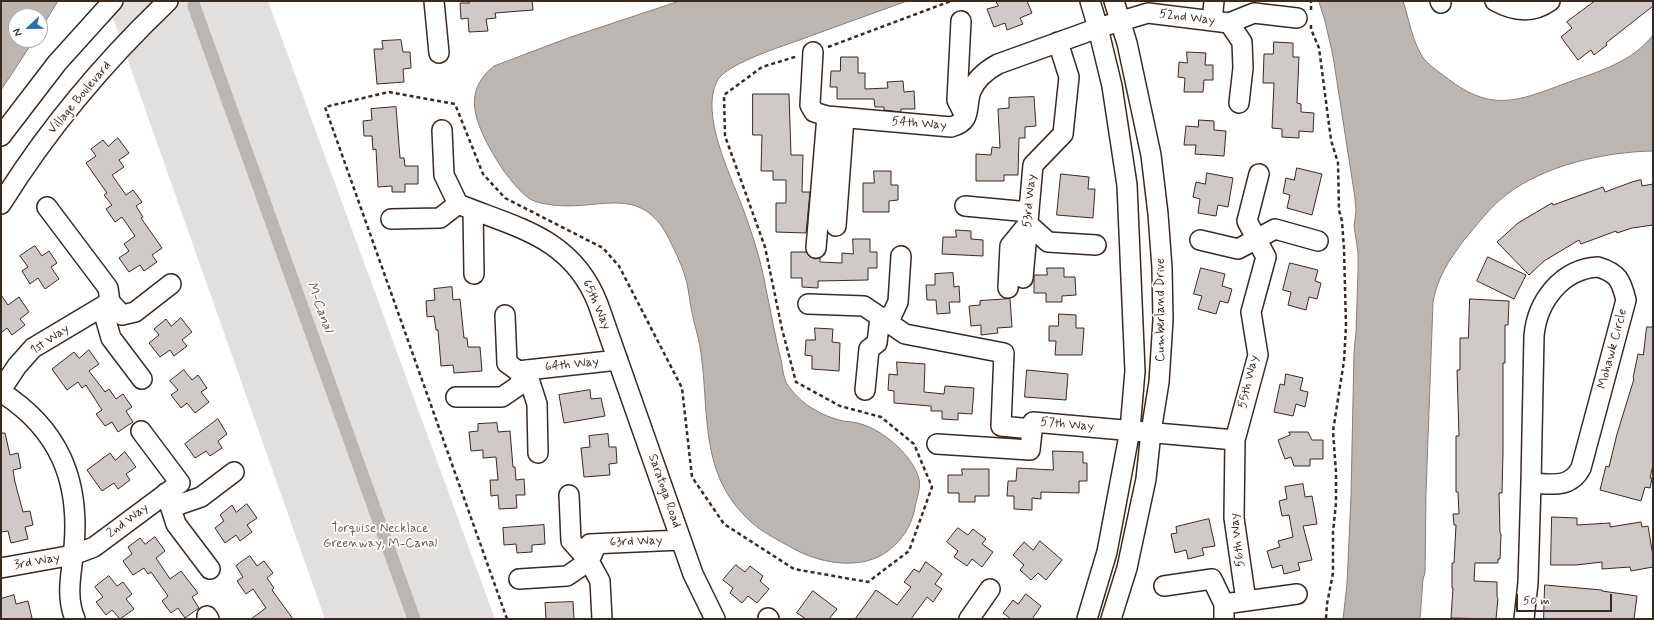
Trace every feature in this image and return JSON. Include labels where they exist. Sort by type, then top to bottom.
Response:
[{"type":"street","points":[[1,136],[57,63],[113,1]]},
{"type":"street","name":"Village Boulevard","points":[[1,204],[44,142],[86,88],[129,40],[168,1]]},
{"type":"street","points":[[434,1],[438,53]]},
{"type":"street","name":"Cumberland Drive","points":[[1090,1],[1110,24],[1139,95],[1151,155],[1162,260],[1163,320],[1160,382],[1151,432],[1146,479],[1127,568],[1112,619]]},
{"type":"street","name":"Cumberland Drive","points":[[1087,619],[1107,552],[1130,430],[1136,371],[1127,185],[1112,86],[1110,24],[1114,1]]},
{"type":"street","points":[[1214,1],[1220,22],[1254,13],[1306,18]]},
{"type":"street","points":[[1495,1],[1506,7],[1521,10],[1535,8],[1550,1]]},
{"type":"street","name":"52nd Way","points":[[1110,24],[1148,13],[1220,22],[1242,42],[1243,68],[1239,103]]},
{"type":"street","points":[[961,21],[957,100],[966,118]]},
{"type":"street","name":"54th Way","points":[[813,52],[810,105],[814,112],[835,117],[951,127],[960,124],[966,118],[972,90],[976,82],[990,69],[998,64],[1110,24]]},
{"type":"street","name":"53rd Way","points":[[1016,283],[1028,218],[1033,165],[1063,134],[1069,78],[1058,42]]},
{"type":"street","points":[[835,117],[836,226]]},
{"type":"street","points":[[816,248],[835,117]]},
{"type":"street","points":[[442,130],[444,175],[465,207],[474,274]]},
{"type":"street","name":"55th Way","points":[[1235,440],[1258,355],[1251,312],[1266,257],[1246,221],[1259,174]]},
{"type":"street","points":[[965,206],[1028,218],[1048,242],[1096,245]]},
{"type":"street","points":[[47,207],[108,288],[106,305],[111,338],[142,379]]},
{"type":"street","points":[[391,219],[440,218],[465,207]]},
{"type":"street","name":"65th Way","points":[[465,207],[526,229],[543,238],[560,250],[574,263],[595,297],[618,360]]},
{"type":"street","points":[[1200,240],[1238,249],[1275,229],[1318,241]]},
{"type":"street","points":[[880,317],[891,317],[898,302],[901,256]]},
{"type":"street","name":"Mohawk Circle","points":[[1524,619],[1528,583],[1535,327],[1540,309],[1550,293],[1559,283],[1570,275],[1588,268],[1598,267],[1607,270],[1622,282],[1626,300],[1581,468],[1577,476],[1570,482],[1561,484],[1531,483]]},
{"type":"street","points":[[106,305],[122,315],[135,312],[171,284]]},
{"type":"street","points":[[808,304],[864,306],[905,334],[1004,352],[1001,426],[1032,429]]},
{"type":"street","name":"1st Way","points":[[1,391],[17,366],[33,348],[106,305]]},
{"type":"street","points":[[505,315],[507,363],[518,371],[526,370]]},
{"type":"street","points":[[865,390],[869,349],[877,342],[880,317]]},
{"type":"street","name":"64th Way","points":[[526,370],[618,360]]},
{"type":"street","name":"Saratoga Road","points":[[618,360],[693,574],[715,619]]},
{"type":"street","points":[[456,397],[502,396],[518,386],[526,370]]},
{"type":"street","points":[[526,370],[537,404],[538,453]]},
{"type":"street","points":[[1,391],[28,412],[43,428],[65,465],[74,495],[75,516],[73,556],[69,590],[71,606],[75,619]]},
{"type":"street","name":"57th Way","points":[[937,444],[1030,450],[1033,422],[1151,432]]},
{"type":"street","points":[[141,431],[173,494],[176,524],[210,569]]},
{"type":"street","points":[[1151,432],[1235,440]]},
{"type":"street","name":"56th Way","points":[[1235,440],[1234,518],[1246,601]]},
{"type":"street","name":"2nd Way","points":[[73,556],[94,547],[173,494],[201,497],[234,472]]},
{"type":"street","points":[[569,495],[571,541],[592,549]]},
{"type":"street","name":"63rd Way","points":[[592,549],[681,540]]},
{"type":"street","points":[[519,579],[567,576],[592,549]]},
{"type":"street","points":[[592,549],[600,581],[602,619]]},
{"type":"street","name":"3rd Way","points":[[1,568],[73,556]]},
{"type":"street","points":[[1164,586],[1212,579],[1224,612],[1246,601],[1296,594]]},
{"type":"street","points":[[969,619],[990,589]]},
{"type":"path","points":[[507,619],[325,107],[389,92],[455,104],[483,174],[505,198],[603,248],[619,266],[682,388],[692,477],[724,524],[794,569],[868,582],[909,551],[932,487],[914,444],[881,417],[840,406],[796,382],[782,329],[765,247],[725,136],[724,95],[762,67],[813,52],[951,1]]},
{"type":"path","points":[[1311,1],[1306,18],[1319,48],[1331,140],[1338,163],[1339,210],[1342,221],[1344,249],[1346,326],[1339,398],[1333,431],[1336,472],[1336,503],[1333,532],[1333,573],[1327,604],[1326,619]]},
{"type":"green space","name":"Torquise Necklace Greenway, M-Canal","points":[[107,1],[268,1],[495,619],[325,619]]},
{"type":"shaded area","points":[[1,1],[58,1],[48,17],[48,8],[8,8],[8,48],[29,48],[1,90]]},
{"type":"shaded area","points":[[680,1],[907,1],[746,60],[723,74],[717,81],[713,95],[712,110],[714,127],[724,161],[746,216],[759,257],[787,384],[800,399],[820,413],[835,419],[864,425],[881,433],[897,446],[911,462],[919,479],[919,489],[913,515],[907,530],[897,543],[885,553],[868,561],[857,563],[835,562],[803,554],[775,539],[757,527],[746,517],[731,499],[720,479],[713,458],[706,415],[700,347],[686,280],[682,266],[673,246],[657,220],[645,210],[631,205],[617,203],[570,206],[539,203],[532,200],[523,194],[514,184],[496,160],[477,120],[474,103],[476,91],[481,80],[494,66],[568,38]]},
{"type":"shaded area","points":[[1319,1],[1403,1],[1416,43],[1424,59],[1463,89],[1493,100],[1507,100],[1536,94],[1604,69],[1625,59],[1645,44],[1653,35],[1653,151],[1595,157],[1557,168],[1522,185],[1500,200],[1479,222],[1453,255],[1438,284],[1433,302],[1426,493],[1425,573],[1423,579],[1420,619],[1343,619],[1347,584],[1351,496],[1358,252],[1354,226],[1356,211],[1355,198],[1333,56]]},
{"type":"building","points":[[469,1],[532,1],[533,10],[495,13],[496,18],[486,19],[488,31],[469,32],[468,18],[461,19],[460,3],[469,3]]},
{"type":"building","points":[[996,1],[1027,1],[1032,13],[1020,18],[1023,24],[1007,30],[1005,23],[994,27],[987,9],[998,6]]},
{"type":"building","points":[[1595,1],[1653,1],[1653,6],[1606,43],[1607,45],[1594,55],[1591,50],[1578,60],[1561,37],[1572,28],[1567,22]]},
{"type":"building","points":[[401,40],[403,52],[410,52],[411,68],[403,69],[404,82],[377,84],[374,49],[383,49],[382,41]]},
{"type":"building","points":[[1274,42],[1293,43],[1293,57],[1299,57],[1297,103],[1301,104],[1301,112],[1314,113],[1313,132],[1299,131],[1299,138],[1282,137],[1282,129],[1272,128],[1274,83],[1263,83],[1264,54],[1273,54]]},
{"type":"building","points":[[1187,52],[1206,53],[1205,65],[1213,65],[1213,80],[1204,80],[1203,92],[1184,92],[1185,78],[1178,77],[1179,62],[1187,63]]},
{"type":"building","points":[[841,57],[858,57],[858,73],[865,73],[865,89],[888,88],[887,82],[903,81],[904,92],[914,91],[915,109],[901,109],[901,112],[884,110],[884,107],[875,107],[874,99],[837,99],[837,87],[830,87],[831,71],[840,71]]},
{"type":"building","points":[[753,94],[789,94],[791,155],[803,155],[802,192],[810,192],[806,233],[776,232],[776,203],[786,203],[786,180],[773,180],[773,171],[761,171],[762,135],[753,135]]},
{"type":"building","points":[[1034,97],[1036,126],[1025,127],[1025,138],[1019,138],[1018,175],[1004,175],[1004,181],[976,181],[976,154],[991,155],[992,147],[1000,148],[998,109],[1009,108],[1009,98]]},
{"type":"building","points":[[396,107],[400,158],[404,158],[405,166],[418,166],[418,184],[405,184],[405,192],[392,192],[392,186],[378,187],[376,149],[373,150],[372,136],[364,136],[363,121],[372,120],[371,109]]},
{"type":"building","points":[[1199,120],[1214,121],[1214,130],[1226,131],[1224,156],[1195,154],[1196,145],[1184,145],[1186,126],[1198,127]]},
{"type":"building","points":[[118,138],[129,153],[119,160],[124,167],[112,175],[126,195],[133,190],[142,202],[136,206],[143,217],[141,218],[162,248],[152,255],[157,262],[144,271],[140,265],[129,272],[119,258],[129,251],[124,244],[135,236],[122,217],[115,222],[106,209],[112,205],[104,195],[107,193],[86,163],[96,156],[91,149],[103,140],[108,146]]},
{"type":"building","points":[[1297,168],[1322,174],[1312,215],[1287,208],[1290,195],[1283,193],[1286,178],[1294,180]]},
{"type":"building","points":[[874,171],[891,171],[891,185],[898,185],[898,200],[889,201],[889,212],[863,212],[863,183],[874,183]]},
{"type":"building","points":[[1207,173],[1233,178],[1228,207],[1218,205],[1216,216],[1198,213],[1200,199],[1193,197],[1196,182],[1205,184]]},
{"type":"building","points":[[1061,174],[1089,177],[1088,189],[1095,189],[1093,218],[1057,215]]},
{"type":"building","points":[[1641,180],[1642,186],[1653,184],[1653,225],[1632,228],[1617,233],[1616,231],[1581,244],[1579,240],[1544,261],[1529,275],[1497,242],[1518,223],[1552,203],[1553,205],[1603,187],[1605,192]]},
{"type":"building","points":[[956,230],[971,231],[971,239],[983,240],[983,256],[942,254],[943,237],[956,237]]},
{"type":"building","points":[[853,239],[870,239],[870,252],[877,252],[877,268],[868,268],[868,280],[818,281],[818,288],[802,287],[802,278],[791,278],[791,252],[806,252],[810,257],[815,259],[820,258],[820,262],[842,263],[842,253],[853,254]]},
{"type":"building","points":[[35,246],[42,256],[49,251],[57,263],[51,267],[59,279],[45,289],[38,278],[30,284],[22,271],[28,267],[20,256]]},
{"type":"building","points":[[1488,257],[1526,275],[1514,299],[1477,281]]},
{"type":"building","points":[[1290,263],[1318,270],[1315,281],[1321,283],[1317,299],[1309,297],[1306,310],[1288,305],[1291,292],[1283,290]]},
{"type":"building","points":[[1047,268],[1064,268],[1064,277],[1075,277],[1076,295],[1062,296],[1062,302],[1046,302],[1046,293],[1034,293],[1034,275],[1047,275]]},
{"type":"building","points":[[1201,268],[1225,274],[1222,286],[1232,289],[1228,303],[1220,301],[1216,314],[1198,309],[1202,296],[1194,294]]},
{"type":"building","points":[[953,273],[954,287],[959,286],[960,302],[949,302],[950,313],[937,314],[936,300],[927,300],[926,285],[935,285],[935,274]]},
{"type":"building","points":[[452,287],[453,300],[460,299],[464,338],[467,338],[468,347],[480,347],[482,371],[454,373],[453,365],[441,366],[438,330],[436,330],[434,316],[427,317],[426,301],[435,300],[434,289]]},
{"type":"building","points":[[1,295],[8,305],[19,297],[29,312],[20,319],[25,325],[12,335],[7,328],[1,333]]},
{"type":"building","points":[[1010,299],[1012,327],[997,328],[998,333],[981,335],[981,325],[971,326],[969,306],[980,305],[980,301]]},
{"type":"building","points":[[1470,299],[1509,301],[1508,325],[1505,325],[1505,363],[1503,363],[1502,493],[1499,493],[1501,534],[1500,559],[1498,559],[1498,563],[1475,563],[1474,581],[1497,582],[1498,598],[1496,619],[1451,618],[1453,588],[1452,563],[1454,563],[1456,525],[1454,525],[1453,514],[1459,514],[1458,492],[1456,492],[1456,436],[1459,436],[1457,370],[1460,370],[1460,338],[1468,338]]},
{"type":"building","points":[[1059,314],[1076,315],[1076,328],[1084,328],[1082,355],[1055,355],[1056,341],[1049,341],[1049,326],[1058,326]]},
{"type":"building","points":[[181,318],[192,332],[182,340],[187,346],[174,356],[170,350],[160,357],[149,343],[159,335],[154,329],[166,319],[171,326]]},
{"type":"building","points":[[1647,327],[1653,327],[1653,465],[1650,478],[1652,478],[1650,488],[1645,487],[1641,501],[1600,490],[1606,466],[1609,467],[1617,434],[1634,379],[1638,354],[1643,355]]},
{"type":"building","points":[[815,328],[833,329],[832,342],[840,343],[839,371],[812,369],[812,356],[805,355],[806,340],[815,340]]},
{"type":"building","points":[[89,350],[99,364],[89,371],[105,392],[109,389],[116,399],[123,394],[132,407],[126,411],[133,422],[118,432],[112,422],[105,426],[96,414],[102,410],[86,385],[82,388],[78,382],[67,390],[52,369],[74,352],[79,358]]},
{"type":"building","points":[[897,362],[925,364],[924,392],[944,394],[945,386],[974,388],[972,414],[958,413],[958,420],[942,419],[942,411],[931,411],[931,406],[894,403],[894,391],[888,390],[889,374],[897,375]]},
{"type":"building","points":[[184,370],[192,380],[198,375],[207,388],[201,392],[209,402],[195,413],[187,403],[181,408],[171,395],[178,390],[170,381]]},
{"type":"building","points":[[1027,370],[1068,374],[1066,400],[1025,397]]},
{"type":"building","points":[[1286,374],[1303,378],[1300,390],[1308,392],[1305,407],[1296,404],[1293,416],[1274,412],[1280,384],[1284,385]]},
{"type":"building","points":[[590,390],[591,399],[601,398],[605,416],[564,423],[559,395]]},
{"type":"building","points":[[218,419],[227,434],[218,441],[222,448],[210,456],[206,451],[195,458],[185,444]]},
{"type":"building","points":[[497,423],[498,432],[510,431],[513,467],[515,467],[516,480],[524,479],[525,495],[516,495],[517,508],[499,509],[498,495],[491,496],[490,480],[498,480],[496,457],[483,458],[483,450],[471,451],[469,432],[478,431],[478,424]]},
{"type":"building","points":[[1289,432],[1308,432],[1312,440],[1323,440],[1323,459],[1310,459],[1310,466],[1294,466],[1291,457],[1285,459],[1278,440],[1290,435]]},
{"type":"building","points":[[1,433],[5,433],[10,455],[18,453],[21,468],[13,470],[15,482],[23,512],[30,511],[33,525],[25,527],[28,539],[11,543],[8,531],[1,532]]},
{"type":"building","points":[[608,434],[609,447],[616,447],[617,463],[609,464],[610,475],[584,477],[581,448],[590,447],[589,436]]},
{"type":"building","points":[[1053,451],[1083,452],[1083,463],[1087,463],[1087,481],[1079,481],[1079,493],[1041,492],[1041,499],[1032,498],[1032,510],[1014,509],[1014,496],[1007,496],[1008,481],[1016,481],[1017,468],[1053,470]]},
{"type":"building","points":[[125,452],[136,467],[126,474],[130,480],[118,489],[114,483],[102,491],[87,470],[110,453],[115,460]]},
{"type":"building","points":[[962,469],[989,469],[989,496],[975,496],[975,502],[959,502],[959,493],[948,493],[948,475],[962,475]]},
{"type":"building","points":[[1303,484],[1305,497],[1312,496],[1317,524],[1303,526],[1312,560],[1298,563],[1300,570],[1284,574],[1282,565],[1272,568],[1267,551],[1280,547],[1278,541],[1293,537],[1289,515],[1282,516],[1279,501],[1287,499],[1285,487]]},
{"type":"building","points":[[247,504],[257,518],[247,525],[252,532],[240,541],[236,535],[225,543],[215,528],[224,521],[220,515],[232,505],[236,512]]},
{"type":"building","points":[[1552,517],[1577,518],[1577,525],[1610,523],[1610,527],[1641,522],[1642,527],[1648,526],[1653,556],[1653,567],[1631,571],[1630,567],[1602,569],[1602,562],[1576,565],[1551,565]]},
{"type":"building","points":[[1209,519],[1215,546],[1202,548],[1204,555],[1188,559],[1186,550],[1175,553],[1171,534],[1177,533],[1176,527]]},
{"type":"building","points":[[544,525],[545,544],[532,545],[532,552],[517,553],[516,544],[504,545],[503,528]]},
{"type":"building","points":[[958,528],[968,535],[973,529],[986,539],[982,544],[993,552],[982,567],[972,559],[967,566],[954,557],[958,551],[947,542]]},
{"type":"building","points":[[155,537],[165,551],[156,558],[170,579],[181,571],[198,593],[192,597],[199,608],[185,618],[178,608],[171,613],[162,601],[168,596],[151,572],[148,574],[144,568],[133,575],[123,561],[132,554],[128,547],[140,538],[145,544]]},
{"type":"building","points":[[1040,541],[1062,560],[1046,580],[1038,573],[1031,580],[1020,570],[1024,565],[1013,555],[1024,542],[1033,550]]},
{"type":"building","points":[[250,556],[257,566],[264,561],[273,573],[267,578],[274,588],[272,590],[293,619],[251,619],[266,608],[253,589],[246,594],[237,581],[243,577],[236,566]]},
{"type":"building","points":[[926,562],[942,574],[935,584],[942,589],[933,602],[927,597],[911,619],[855,619],[876,590],[897,605],[911,587],[904,582],[914,569],[919,572]]},
{"type":"building","points":[[736,565],[745,572],[750,566],[763,576],[760,581],[769,589],[757,603],[748,596],[742,603],[730,593],[733,588],[723,580]]},
{"type":"building","points":[[109,576],[117,586],[123,582],[132,594],[126,599],[134,609],[120,619],[112,610],[106,615],[96,602],[103,597],[95,587]]},
{"type":"building","points":[[1545,585],[1602,590],[1637,596],[1634,619],[1544,619]]},
{"type":"building","points":[[813,591],[837,609],[829,619],[806,619],[797,613]]},
{"type":"building","points":[[1026,594],[1041,606],[1032,619],[1011,619],[1003,613],[1013,600],[1018,604]]},
{"type":"building","points":[[14,595],[16,604],[28,601],[32,618],[1,619],[1,599]]},
{"type":"building","points":[[573,602],[574,619],[546,619],[545,603]]},
{"type":"waterway","name":"M-Canal","points":[[194,6],[414,619]]}]
